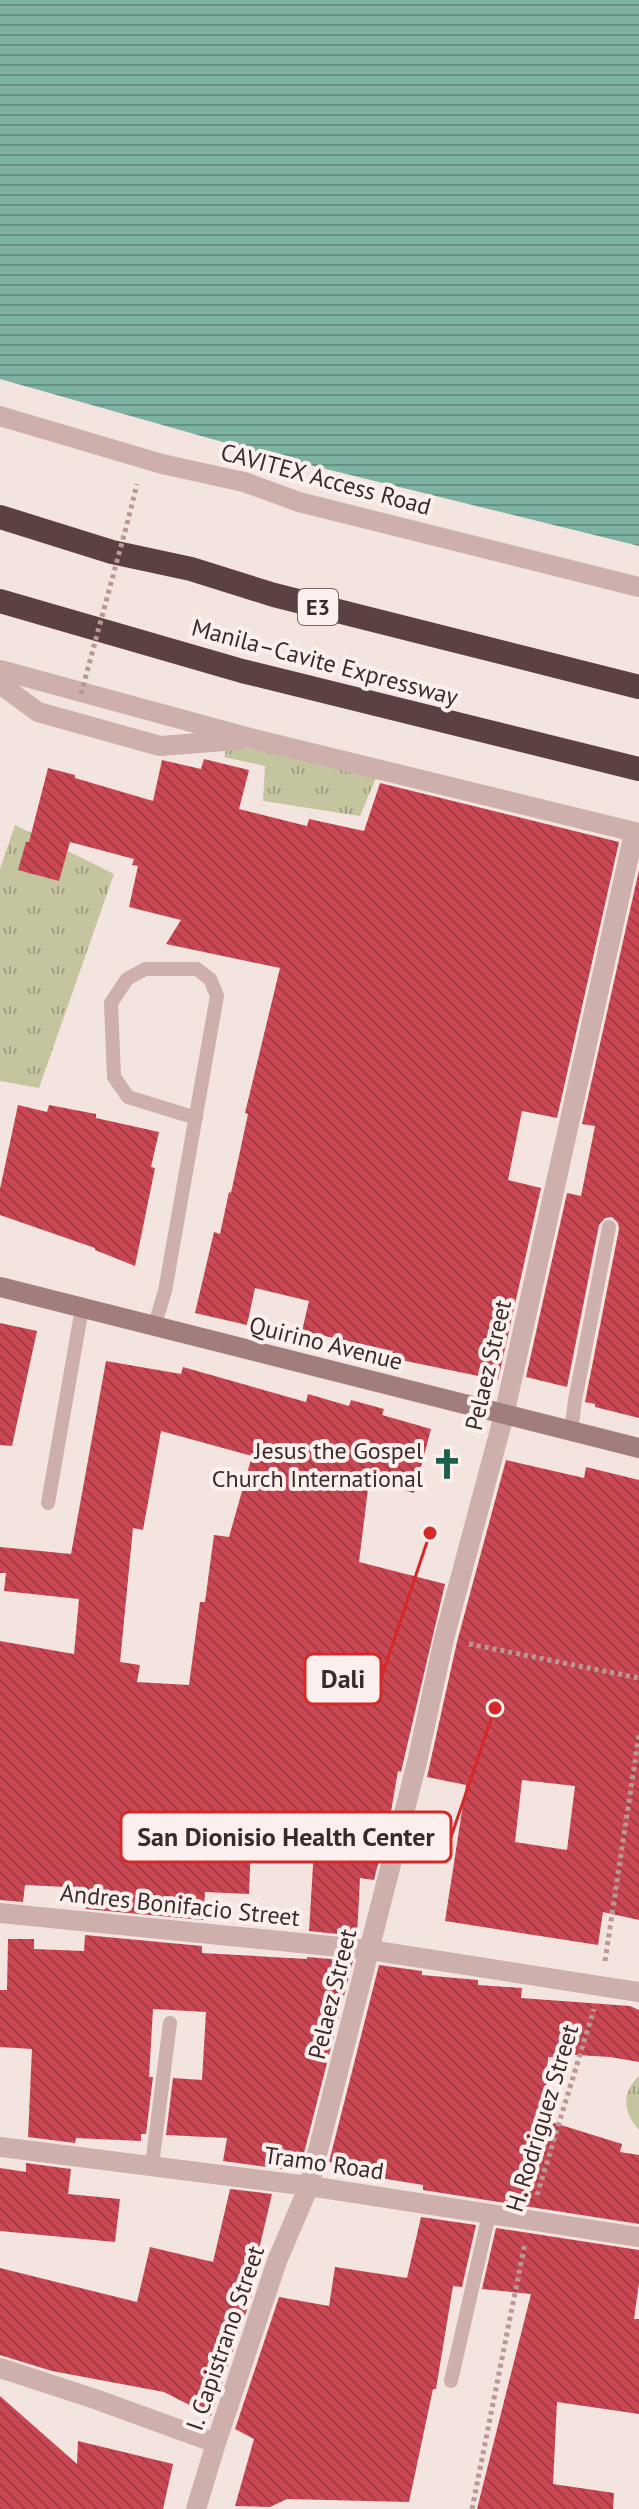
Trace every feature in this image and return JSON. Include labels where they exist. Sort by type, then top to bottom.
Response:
[{"type":"highway","name":"E3","points":[[0,517],[112,552],[191,569],[274,595],[639,687]]},
{"type":"highway","name":"Manila–Cavite Expressway","points":[[0,601],[242,671],[639,769]]},
{"type":"main road","name":"Quirino Avenue","points":[[0,1287],[639,1448]]},
{"type":"street","name":"CAVITEX Access Road","points":[[0,416],[120,452],[244,482],[299,502],[639,587]]},
{"type":"street","points":[[0,670],[254,739],[636,833]]},
{"type":"street","points":[[0,684],[38,712],[160,746],[254,739]]},
{"type":"street","name":"Pelaez Street","points":[[309,2186],[417,1762],[444,1639],[504,1415],[636,833]]},
{"type":"street","name":"Andres Bonifacio Street","points":[[0,1913],[370,1950],[639,1992]]},
{"type":"street","name":"Tramo Road","points":[[0,2147],[309,2186],[639,2237]]},
{"type":"street","name":"I. Capistrano Street","points":[[196,2509],[277,2261],[309,2186]]},
{"type":"street","points":[[0,2368],[216,2443]]},
{"type":"lane","points":[[154,1327],[165,1291],[196,1118],[217,996],[210,979],[197,969],[145,969],[127,979],[111,1003],[114,1077],[128,1097],[196,1118]]},
{"type":"lane","points":[[571,1432],[609,1227]]},
{"type":"lane","points":[[48,1503],[82,1308]]},
{"type":"lane","points":[[152,2165],[170,2023]]},
{"type":"lane","points":[[451,2381],[489,2214]]},
{"type":"path","points":[[81,694],[139,478]]},
{"type":"path","points":[[444,1639],[639,1678]]},
{"type":"path","name":"H. Rodriguez Street","points":[[472,2509],[530,2220],[601,1986],[639,1735]]},
{"type":"green space","points":[[228,744],[378,773],[360,816],[263,801],[265,766],[224,757]]},
{"type":"green space","points":[[15,825],[114,874],[39,1088],[0,1081],[0,869]]},
{"type":"green space","points":[[639,2076],[639,2130],[626,2103],[629,2089]]},
{"type":"shaded area","points":[[0,0],[639,0],[639,546],[261,453],[0,379]]},
{"type":"building","points":[[204,759],[249,770],[239,809],[307,826],[309,819],[364,831],[380,783],[619,842],[557,1118],[522,1111],[508,1180],[541,1188],[498,1380],[391,1358],[393,1351],[302,1331],[309,1301],[255,1288],[247,1325],[195,1313],[214,1232],[220,1234],[231,1193],[248,1114],[245,1113],[280,968],[166,944],[181,920],[129,907],[138,866],[132,865],[134,859],[70,842],[59,881],[18,870],[26,842],[29,842],[48,768],[153,801],[162,760],[201,769]]},
{"type":"building","points":[[639,870],[639,1418],[585,1402],[619,1229],[612,1217],[605,1218],[599,1225],[567,1387],[526,1377],[567,1193],[581,1196],[595,1126],[582,1124]]},
{"type":"building","points":[[18,1105],[47,1112],[49,1105],[96,1114],[96,1118],[159,1132],[151,1167],[155,1168],[135,1266],[95,1248],[0,1215],[0,1189]]},
{"type":"building","points":[[0,1323],[37,1331],[12,1446],[0,1445]]},
{"type":"building","points":[[106,1361],[181,1374],[183,1367],[306,1402],[308,1394],[349,1406],[351,1400],[384,1409],[382,1415],[431,1429],[414,1493],[369,1481],[359,1562],[445,1584],[401,1772],[398,1771],[390,1817],[384,1816],[374,1880],[360,1878],[357,1936],[309,1931],[314,1849],[251,1845],[249,1894],[205,1892],[203,1920],[86,1909],[87,1888],[25,1885],[23,1902],[0,1900],[0,1641],[74,1654],[79,1599],[4,1591],[6,1573],[0,1573],[0,1547],[71,1554]],"holes":[[[161,1431],[252,1456],[229,1537],[214,1535],[205,1602],[200,1602],[189,1685],[137,1682],[140,1665],[120,1662],[133,1528],[143,1530]]]},
{"type":"building","points":[[506,1460],[584,1478],[586,1467],[639,1480],[639,1920],[603,1912],[598,1945],[445,1921],[466,1785],[427,1777],[457,1642]],"holes":[[[522,1780],[575,1786],[567,1850],[515,1842]]]},
{"type":"building","points":[[85,1935],[202,1946],[202,1953],[353,1961],[303,2157],[298,2156],[295,2171],[223,2161],[227,2138],[166,2135],[173,2078],[202,2080],[206,2012],[153,2009],[149,2077],[153,2077],[146,2134],[141,2134],[141,2141],[76,2138],[75,2143],[28,2137],[32,2049],[0,2047],[0,1990],[7,1990],[8,1939],[34,1939],[34,1949],[84,1951]]},
{"type":"building","points":[[379,1965],[422,1971],[422,1975],[478,1980],[478,1985],[522,1988],[521,1998],[630,2006],[639,2010],[639,2062],[561,2054],[561,2058],[548,2057],[545,2120],[622,2144],[620,2152],[639,2155],[639,2224],[423,2190],[423,2185],[362,2175],[363,2168],[329,2162]]},
{"type":"building","points":[[26,2163],[71,2169],[68,2194],[120,2199],[115,2242],[0,2231],[0,2168],[26,2172]]},
{"type":"building","points":[[230,2189],[272,2194],[249,2292],[253,2292],[211,2416],[164,2392],[52,2371],[0,2355],[0,2268],[137,2302],[150,2247],[213,2262]]},
{"type":"building","points":[[421,2217],[476,2225],[462,2287],[453,2286],[436,2389],[433,2389],[409,2502],[287,2499],[270,2507],[235,2506],[254,2439],[235,2429],[279,2297],[329,2306],[335,2267],[407,2278]]},
{"type":"building","points":[[496,2228],[639,2250],[634,2319],[639,2319],[639,2414],[557,2402],[553,2484],[614,2493],[613,2509],[477,2509],[531,2294],[482,2289]]},
{"type":"building","points":[[0,2396],[77,2464],[78,2441],[173,2464],[163,2509],[0,2509]]},
{"type":"place","name":"Jesus the Gospel Church International","points":[[447,1464]]},
{"type":"place","name":"Dali","points":[[430,1533]]},
{"type":"place","name":"San Dionisio Health Center","points":[[495,1708]]}]
